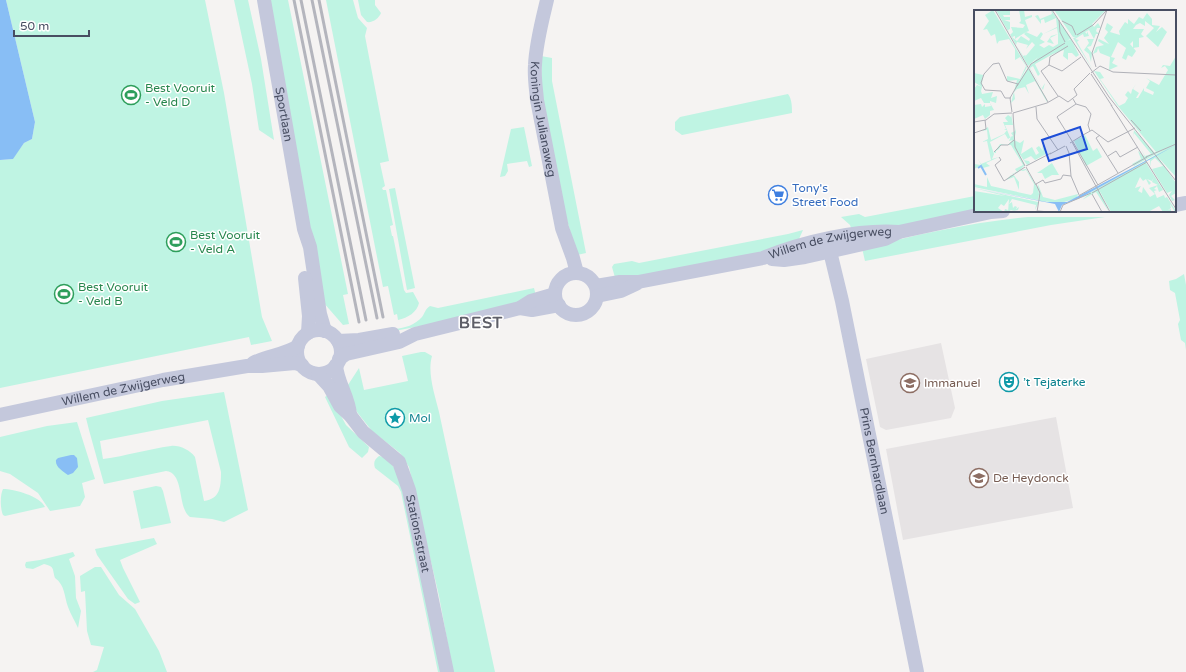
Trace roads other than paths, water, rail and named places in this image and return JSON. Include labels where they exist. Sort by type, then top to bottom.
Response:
[{"type":"street","name":"Sportlaan","points":[[264,0],[304,230],[310,247],[320,314],[325,331]]},
{"type":"street","name":"Koningin Julianaweg","points":[[547,0],[537,49],[535,80],[537,100],[565,238],[564,253],[573,274]]},
{"type":"street","points":[[1176,197],[1186,195]]},
{"type":"street","points":[[1176,205],[1186,203]]},
{"type":"street","name":"Willem de Zwijgerweg","points":[[596,291],[621,291],[638,282],[763,258],[784,260],[805,257],[828,245],[885,239],[899,232],[991,212]]},
{"type":"street","name":"Sportlaan","points":[[304,230],[303,249],[309,316],[308,333]]},
{"type":"street","name":"Prins Bernhardlaan","points":[[828,245],[842,301],[917,672]]},
{"type":"street","points":[[573,274],[588,277],[592,280],[596,291],[592,308],[581,315],[567,313],[557,300],[559,283],[573,274]]},
{"type":"street","points":[[338,362],[340,346],[333,335],[325,331],[314,330],[308,333],[300,341],[297,353],[302,365],[306,370],[318,374],[328,372],[338,362],[346,354],[399,342],[415,334],[520,308],[531,300],[557,300]]},
{"type":"street","points":[[338,342],[396,334],[415,334]]},
{"type":"street","name":"Willem de Zwijgerweg","points":[[247,366],[264,358],[292,350],[298,346]]},
{"type":"street","name":"Stationsstraat","points":[[338,362],[339,382],[350,404],[350,415]]},
{"type":"street","name":"Willem de Zwijgerweg","points":[[0,415],[163,380],[247,366],[295,363],[302,365]]},
{"type":"street","name":"Stationsstraat","points":[[318,374],[329,386],[340,406],[350,415],[363,432],[399,462],[409,490],[447,672]]},
{"type":"water","points":[[0,0],[6,0],[35,122],[32,139],[24,143],[13,159],[0,160]]},
{"type":"water","points":[[74,455],[77,458],[78,467],[73,473],[68,475],[58,467],[56,460],[58,458]]},
{"type":"railway","points":[[294,0],[359,322]]},
{"type":"railway","points":[[301,0],[366,320]]},
{"type":"railway","points":[[312,0],[377,318]]},
{"type":"railway","points":[[319,0],[383,317]]},
{"type":"place","name":"Best Vooruit - Veld D","points":[[131,95]]},
{"type":"place","name":"Tony's Street Food","points":[[778,195]]},
{"type":"place","name":"Best Vooruit - Veld A","points":[[176,242]]},
{"type":"place","name":"Best Vooruit - Veld B","points":[[64,294]]},
{"type":"place","name":"’t Tejaterke","points":[[1009,382]]},
{"type":"place","name":"Immanuel","points":[[910,383]]},
{"type":"place","name":"Mol","points":[[395,418]]},
{"type":"place","name":"De Heydonck","points":[[979,478]]},
{"type":"district","name":"BEST","points":[[481,323]]}]
